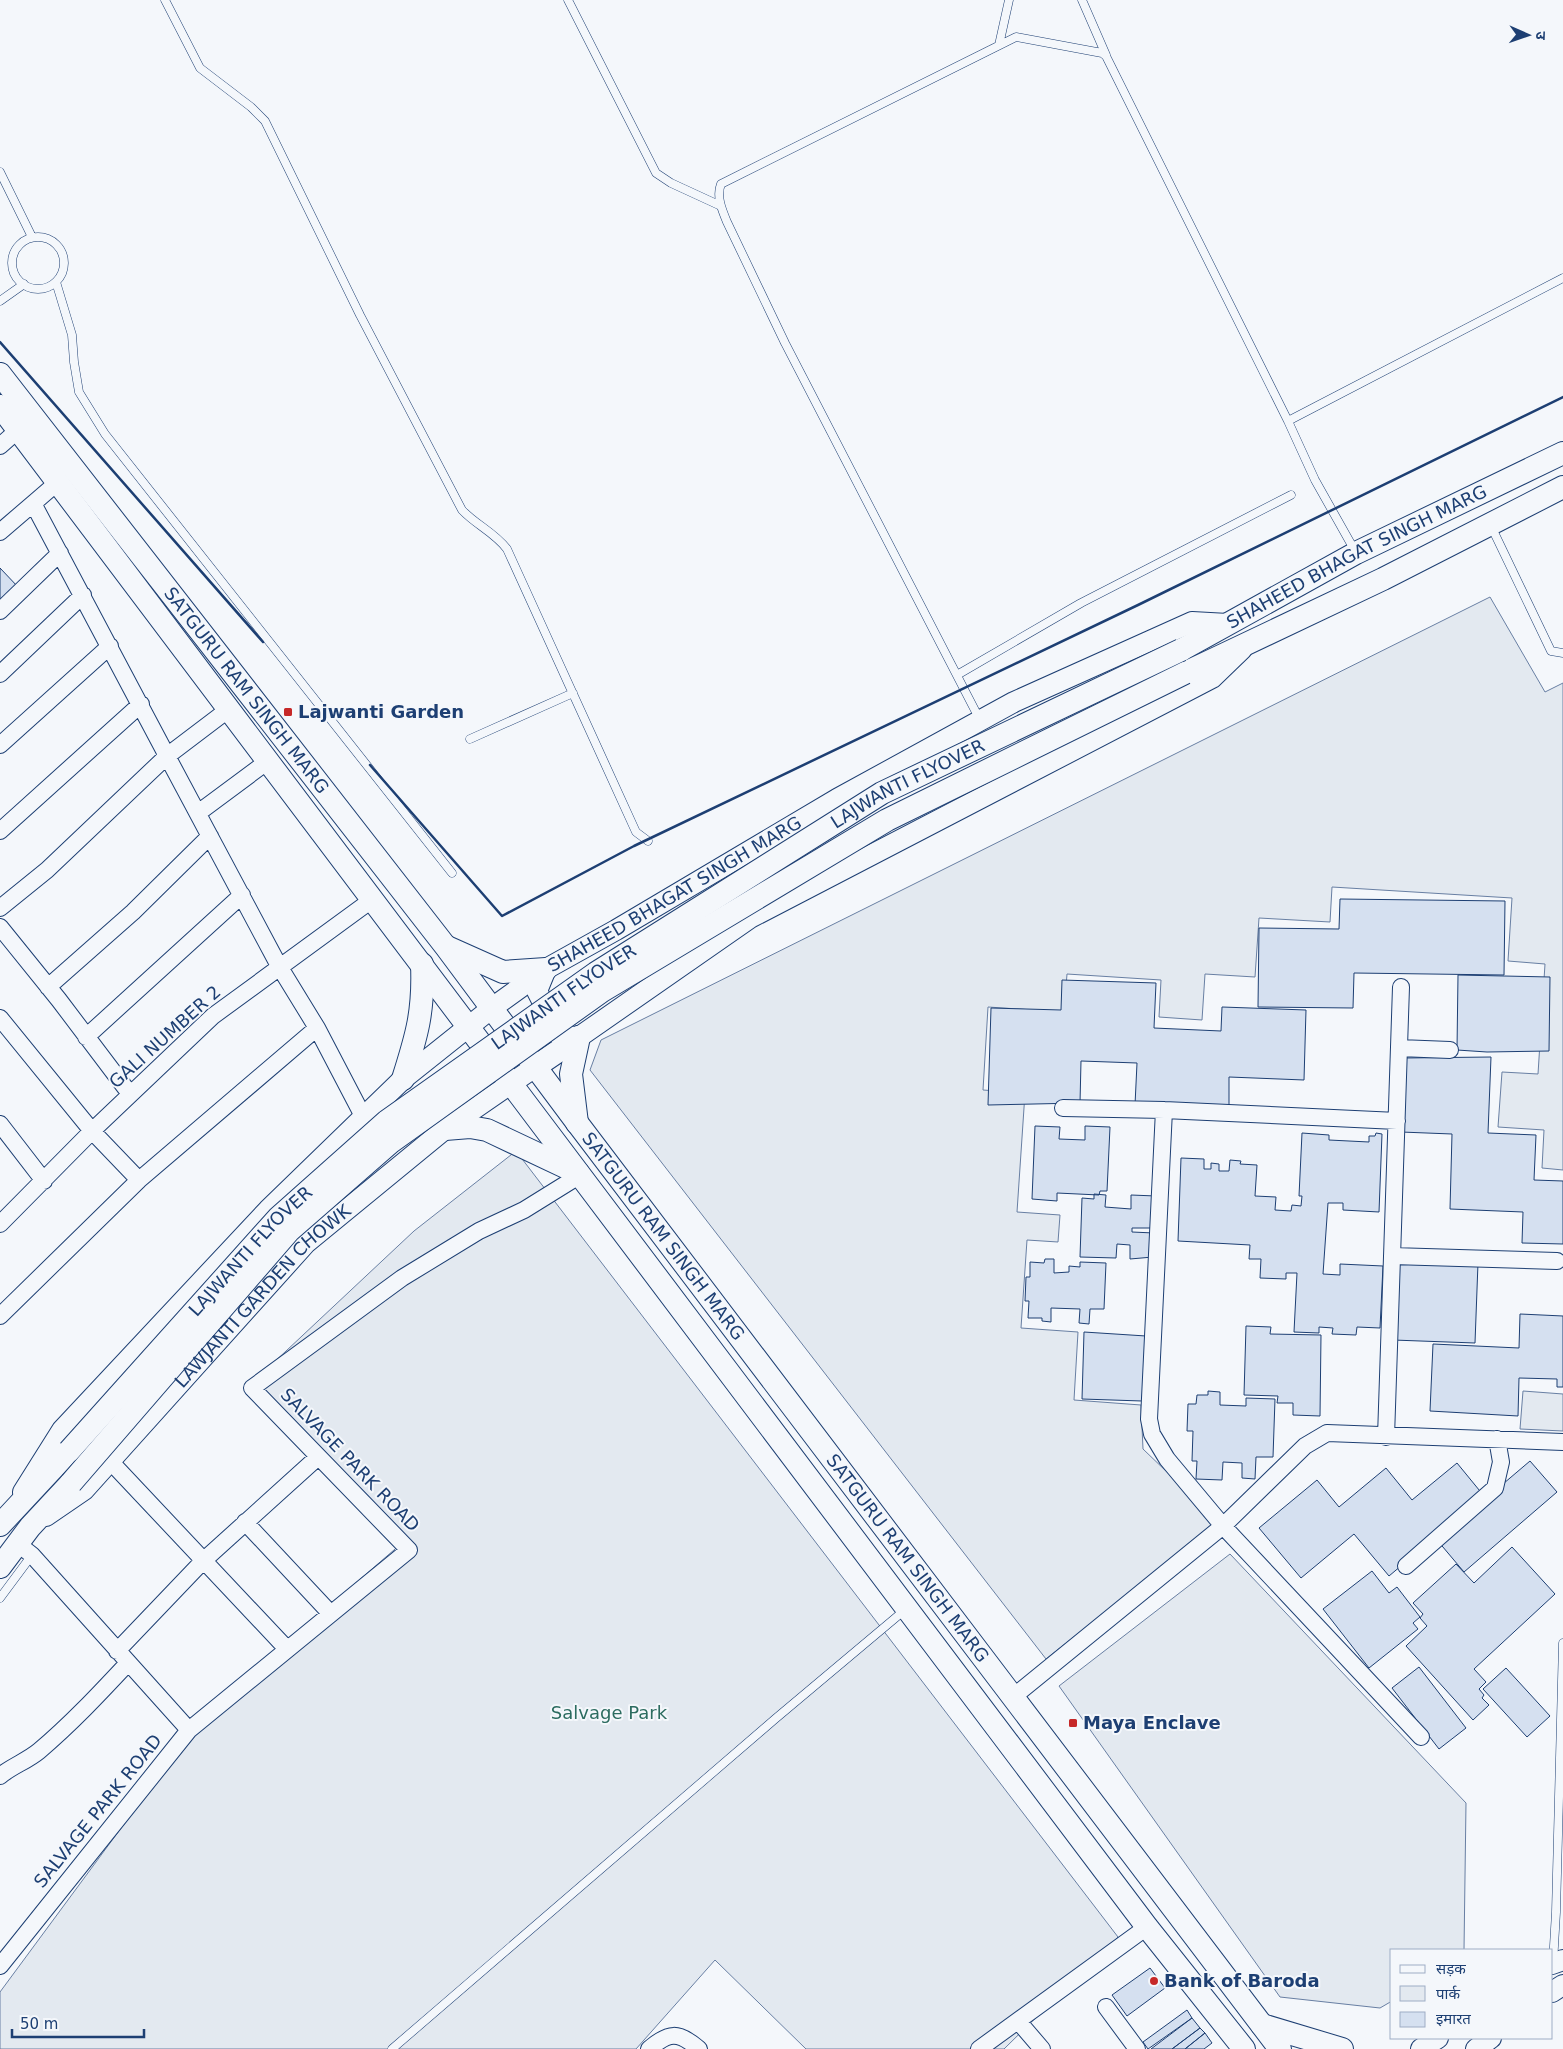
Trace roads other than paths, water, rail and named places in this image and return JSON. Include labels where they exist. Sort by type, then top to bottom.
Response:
[{"type":"main road","name":"SATGURU RAM SINGH MARG","points":[[0,374],[492,1008]]},
{"type":"main road","name":"SATGURU RAM SINGH MARG","points":[[0,406],[470,1026]]},
{"type":"main road","name":"SHAHEED BHAGAT SINGH MARG","points":[[1228,624],[1356,553],[1563,453]]},
{"type":"main road","name":"SHAHEED BHAGAT SINGH MARG","points":[[1248,643],[1383,579],[1563,487]]},
{"type":"main road","name":"LAJWANTI FLYOVER","points":[[4,1520],[69,1451],[278,1218],[387,1121],[596,973],[882,793],[1180,650],[1228,624]]},
{"type":"main road","name":"LAJWANTI FLYOVER","points":[[27,1542],[71,1483],[289,1230],[391,1142],[602,991],[887,820],[1248,643]]},
{"type":"main road","points":[[446,947],[504,972],[546,969]]},
{"type":"main road","points":[[403,1079],[418,1032],[423,997],[422,964]]},
{"type":"main road","points":[[492,1008],[535,1067]]},
{"type":"main road","points":[[470,1026],[512,1082]]},
{"type":"main road","points":[[578,1037],[571,1074],[578,1124]]},
{"type":"main road","name":"SHAHEED BHAGAT SINGH MARG","points":[[535,1067],[578,1037]]},
{"type":"main road","name":"SATGURU RAM SINGH MARG","points":[[535,1067],[1280,2049]]},
{"type":"main road","name":"SATGURU RAM SINGH MARG","points":[[512,1082],[1147,1927],[1244,2049]]},
{"type":"main road","points":[[445,1129],[470,1127],[487,1130],[582,1174]]},
{"type":"main road","points":[[0,1567],[27,1542]]},
{"type":"main road","points":[[1262,2025],[1342,2049]]},
{"type":"street","points":[[0,446],[18,430]]},
{"type":"street","points":[[0,532],[58,482]]},
{"type":"street","points":[[36,501],[35,507],[141,704],[166,756],[279,966],[317,1028],[364,1118]]},
{"type":"street","points":[[0,611],[60,553]]},
{"type":"street","points":[[0,674],[82,595]]},
{"type":"street","name":"SHAHEED BHAGAT SINGH MARG","points":[[492,1008],[546,969],[616,930],[837,799],[1014,702],[1192,622],[1228,624]]},
{"type":"street","name":"SHAHEED BHAGAT SINGH MARG","points":[[578,1037],[750,918],[1212,678],[1248,643]]},
{"type":"street","points":[[0,745],[110,646]]},
{"type":"street","points":[[0,831],[141,704]]},
{"type":"street","points":[[0,908],[47,870],[166,756],[229,709]]},
{"type":"street","points":[[198,813],[268,761]]},
{"type":"street","points":[[48,987],[134,912],[210,836]]},
{"type":"street","points":[[86,1038],[242,895]]},
{"type":"street","name":"GALI NUMBER 2","points":[[0,1224],[92,1131],[213,1016],[373,899]]},
{"type":"street","points":[[0,927],[130,1094]]},
{"type":"street","points":[[546,969],[538,991],[560,1036],[578,1037]]},
{"type":"street","points":[[1386,1437],[1401,987]]},
{"type":"street","points":[[4,1520],[62,1430],[268,1210],[403,1079],[492,1008]]},
{"type":"street","points":[[0,1018],[92,1131],[139,1180]]},
{"type":"street","points":[[0,1316],[139,1180],[317,1028]]},
{"type":"street","points":[[1399,1048],[1450,1050]]},
{"type":"street","name":"LAWJANTI GARDEN CHOWK","points":[[27,1542],[84,1490],[306,1243],[445,1129],[535,1067]]},
{"type":"street","points":[[1063,1108],[1164,1110],[1397,1121]]},
{"type":"street","points":[[1164,1110],[1149,1418],[1152,1434],[1167,1459],[1223,1526],[1421,1737]]},
{"type":"street","points":[[0,1124],[44,1181]]},
{"type":"street","name":"SALVAGE PARK ROAD","points":[[0,1966],[189,1730],[409,1550],[252,1388],[402,1278],[479,1231],[524,1210],[582,1174]]},
{"type":"street","points":[[268,1210],[287,1205],[306,1224],[306,1243]]},
{"type":"street","points":[[1392,1256],[1557,1260]]},
{"type":"street","points":[[1013,1697],[1223,1526],[1305,1446],[1327,1433],[1386,1437],[1563,1442]]},
{"type":"street","points":[[1406,1566],[1495,1488],[1501,1462],[1497,1439]]},
{"type":"street","points":[[0,1776],[11,1767],[36,1753],[81,1714],[122,1657],[202,1561],[318,1457]]},
{"type":"street","points":[[110,1461],[202,1561],[287,1649]]},
{"type":"street","points":[[245,1522],[332,1614]]},
{"type":"street","points":[[27,1542],[122,1657],[189,1730]]},
{"type":"street","points":[[979,2049],[1147,1927]]},
{"type":"street","points":[[1106,2007],[1138,2049]]},
{"type":"street","points":[[1018,2021],[1042,2049]]},
{"type":"street","points":[[649,2049],[662,2038],[675,2035],[687,2039],[698,2049]]},
{"type":"street","points":[[1421,2049],[1436,2039]]},
{"type":"street","points":[[1476,2049],[1490,2039]]},
{"type":"lane","points":[[165,0],[200,68],[251,107],[265,121],[360,315],[462,510],[471,520],[497,536],[506,549],[636,832],[648,841]]},
{"type":"lane","points":[[568,0],[656,173],[671,183],[721,206]]},
{"type":"lane","points":[[998,45],[1009,0]]},
{"type":"lane","points":[[1082,0],[1106,56],[1316,480],[1356,553]]},
{"type":"lane","points":[[980,720],[785,343],[721,206],[719,189],[721,184],[1016,37],[1022,36],[1102,53],[1106,56]]},
{"type":"lane","points":[[0,172],[32,237]]},
{"type":"lane","points":[[32,237],[49,239],[61,250],[64,267],[56,282],[41,289],[24,284],[18,278],[12,262],[18,246],[32,237]]},
{"type":"lane","points":[[1288,421],[1563,278]]},
{"type":"lane","points":[[56,282],[72,335],[79,392],[105,434],[452,873]]},
{"type":"lane","points":[[0,301],[24,284]]},
{"type":"lane","points":[[957,675],[1081,603],[1291,496]]},
{"type":"lane","points":[[1490,523],[1551,651],[1563,652]]},
{"type":"lane","points":[[470,739],[573,694]]},
{"type":"lane","points":[[0,1598],[27,1542]]},
{"type":"lane","points":[[392,2049],[775,1719],[908,1608]]},
{"type":"lane","points":[[1556,1962],[1563,1643]]},
{"type":"place","name":"Lajwanti Garden","points":[[288,712]]},
{"type":"place","name":"Maya Enclave","points":[[1073,1723]]},
{"type":"place","name":"Bank of Baroda","points":[[1154,1981]]},
{"type":"park label","name":"Salvage Park","points":[[609,1713]]}]
